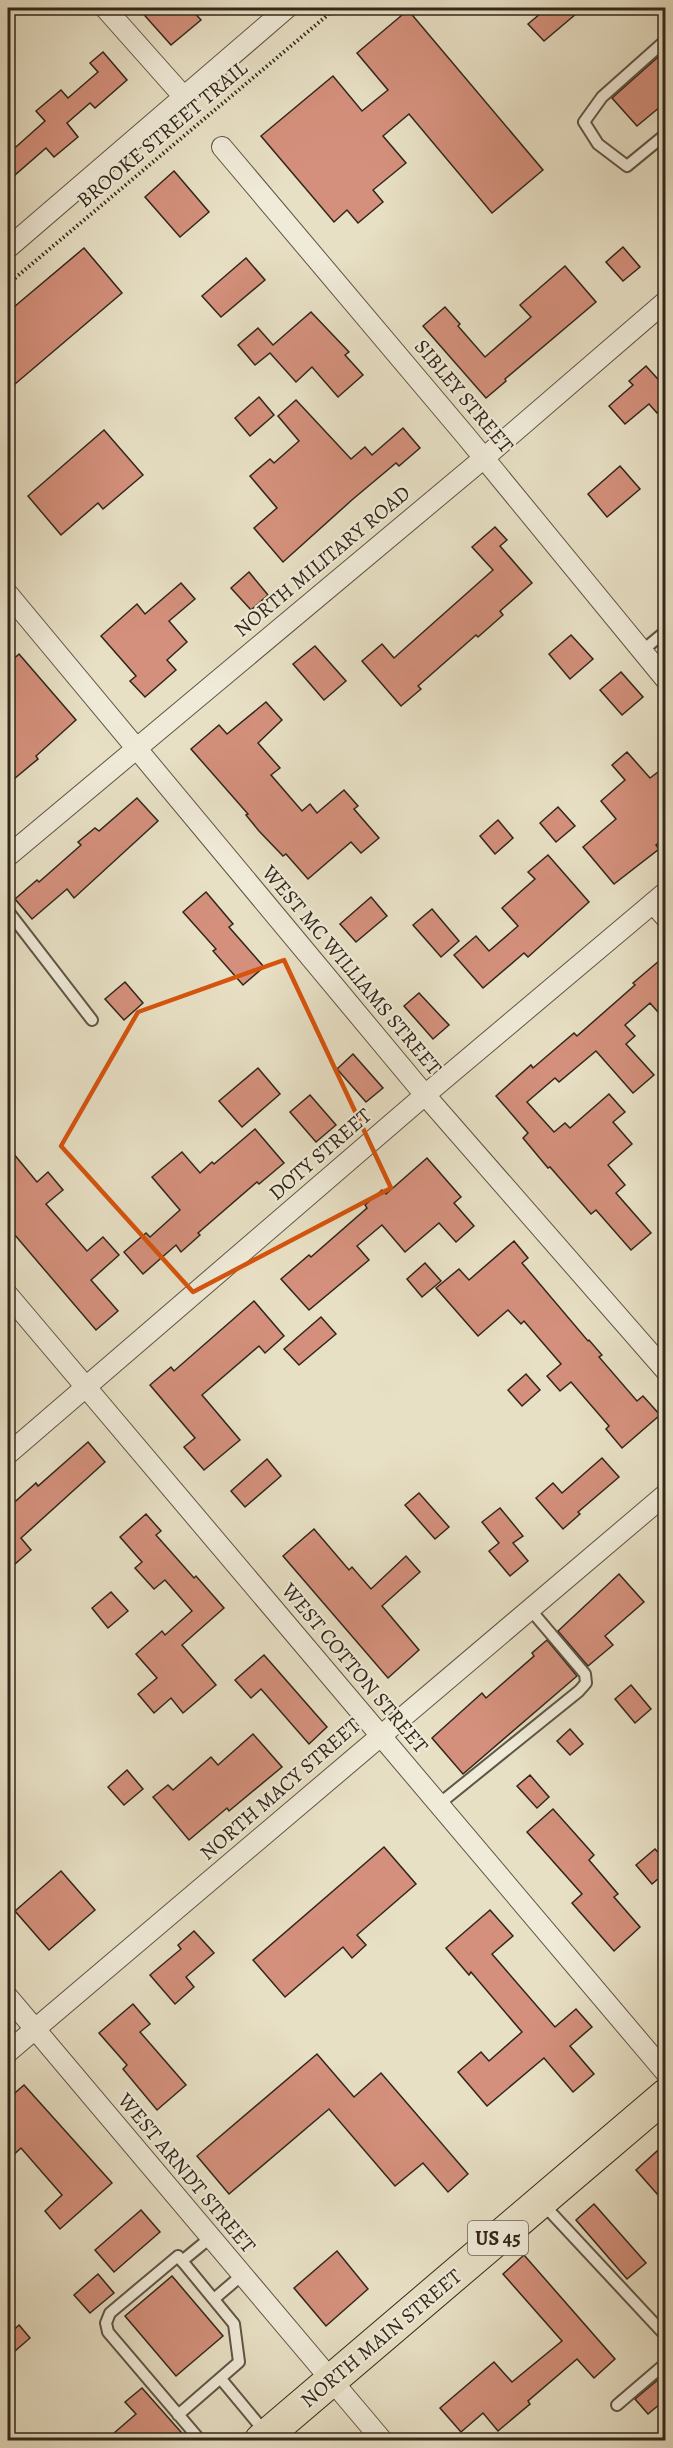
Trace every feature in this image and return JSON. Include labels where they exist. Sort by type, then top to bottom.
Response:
[{"type":"main road","name":"NORTH MAIN STREET","points":[[271,2435],[330,2380],[666,2095]]},
{"type":"street","points":[[105,8],[184,97]]},
{"type":"street","points":[[8,248],[287,8]]},
{"type":"street","name":"SIBLEY STREET","points":[[222,147],[484,458],[666,680]]},
{"type":"street","name":"NORTH MILITARY ROAD","points":[[8,856],[484,458],[666,301]]},
{"type":"street","name":"WEST MC WILLIAMS STREET","points":[[8,594],[425,1095],[666,1371]]},
{"type":"street","points":[[659,897],[666,918]]},
{"type":"street","name":"DOTY STREET","points":[[8,1454],[659,897]]},
{"type":"street","name":"WEST COTTON STREET","points":[[8,1295],[666,2073]]},
{"type":"street","name":"NORTH MACY STREET","points":[[8,2052],[666,1494]]},
{"type":"street","name":"WEST ARNDT STREET","points":[[8,1997],[382,2440]]},
{"type":"lane","points":[[666,40],[602,97],[584,122],[598,144],[627,166],[666,135]]},
{"type":"lane","points":[[642,651],[666,631]]},
{"type":"lane","points":[[8,910],[92,1020]]},
{"type":"lane","points":[[439,1804],[586,1683],[585,1674],[529,1608]]},
{"type":"lane","points":[[540,2202],[666,2337]]},
{"type":"lane","points":[[200,2440],[108,2332],[106,2323],[110,2313],[210,2238]]},
{"type":"lane","points":[[178,2415],[239,2362],[234,2324],[180,2259]]},
{"type":"lane","points":[[214,2299],[242,2275]]},
{"type":"lane","points":[[617,2404],[666,2363]]},
{"type":"lane","points":[[221,2379],[271,2435]]},
{"type":"path","name":"BROOKE STREET TRAIL","points":[[8,284],[336,8]]},
{"type":"highlighted area","points":[[284,960],[391,1188],[193,1292],[61,1146],[138,1012]]},
{"type":"building","points":[[138,8],[190,8],[201,20],[171,45]]},
{"type":"building","points":[[547,8],[583,8],[544,41],[528,24]]},
{"type":"building","points":[[408,10],[543,170],[492,213],[409,114],[383,136],[406,163],[373,190],[383,202],[358,223],[347,210],[334,222],[261,136],[333,76],[362,111],[388,90],[357,53]]},
{"type":"building","points":[[666,50],[666,102],[637,126],[612,98]]},
{"type":"building","points":[[103,52],[127,80],[95,108],[90,103],[67,123],[78,137],[54,157],[46,148],[8,181],[8,154],[45,121],[36,111],[61,90],[68,98],[98,72],[90,63]]},
{"type":"building","points":[[174,171],[209,212],[180,237],[145,197]]},
{"type":"building","points":[[623,247],[640,267],[623,281],[606,262]]},
{"type":"building","points":[[84,248],[122,293],[8,390],[8,312]]},
{"type":"building","points":[[246,258],[265,280],[221,317],[202,296]]},
{"type":"building","points":[[565,266],[596,302],[505,379],[506,381],[486,398],[423,326],[445,307],[485,357],[531,317],[520,305]]},
{"type":"building","points":[[311,312],[349,352],[345,355],[363,375],[338,397],[312,367],[296,382],[270,353],[255,365],[238,345],[258,328],[273,345]]},
{"type":"building","points":[[646,366],[666,388],[666,406],[657,413],[649,404],[625,424],[609,406],[633,385],[629,381]]},
{"type":"building","points":[[259,397],[274,415],[250,436],[235,418]]},
{"type":"building","points":[[296,400],[351,459],[365,447],[372,455],[403,428],[420,448],[399,466],[396,463],[283,562],[254,528],[277,508],[250,476],[270,459],[274,463],[299,441],[278,416]]},
{"type":"building","points":[[104,430],[143,475],[103,509],[98,503],[61,535],[28,496]]},
{"type":"building","points":[[620,466],[640,489],[607,517],[588,494]]},
{"type":"building","points":[[495,527],[507,540],[500,546],[532,583],[500,611],[503,615],[478,637],[476,635],[418,686],[421,689],[401,706],[362,661],[382,644],[394,658],[493,570],[472,547]]},
{"type":"building","points":[[249,572],[268,595],[251,610],[231,588]]},
{"type":"building","points":[[181,583],[195,599],[169,621],[187,642],[167,660],[176,670],[145,697],[130,681],[136,676],[101,636],[137,604],[145,614]]},
{"type":"building","points":[[571,635],[593,659],[570,679],[549,654]]},
{"type":"building","points":[[315,646],[346,681],[324,700],[293,664]]},
{"type":"building","points":[[19,654],[76,720],[36,756],[38,759],[8,784],[8,664]]},
{"type":"building","points":[[621,672],[643,697],[622,715],[600,690]]},
{"type":"building","points":[[266,702],[282,720],[258,743],[280,768],[271,775],[302,811],[310,804],[317,813],[344,790],[358,806],[354,809],[379,838],[361,853],[351,842],[308,879],[286,854],[283,856],[259,831],[246,815],[248,814],[191,749],[219,725],[227,734]]},
{"type":"building","points":[[627,752],[650,778],[666,766],[666,836],[656,845],[659,849],[614,884],[583,847],[616,819],[601,801],[625,780],[612,765]]},
{"type":"building","points":[[137,798],[158,821],[74,898],[67,889],[32,919],[15,899],[37,880],[39,882],[81,845],[78,842],[95,828],[99,831]]},
{"type":"building","points":[[558,807],[575,826],[556,842],[540,823]]},
{"type":"building","points":[[498,820],[513,838],[495,854],[480,836]]},
{"type":"building","points":[[548,855],[589,902],[528,957],[524,953],[483,988],[454,955],[476,936],[489,951],[518,926],[502,908],[535,879],[528,872]]},
{"type":"building","points":[[206,892],[233,924],[229,927],[264,967],[243,985],[213,951],[216,949],[183,912]]},
{"type":"building","points":[[371,897],[387,916],[356,942],[340,924]]},
{"type":"building","points":[[432,909],[459,941],[441,957],[413,925]]},
{"type":"building","points":[[666,955],[666,1021],[650,1003],[625,1025],[635,1036],[626,1044],[654,1075],[633,1093],[596,1051],[559,1082],[555,1078],[527,1102],[554,1132],[565,1123],[570,1128],[609,1094],[625,1112],[613,1122],[632,1144],[608,1165],[625,1185],[616,1193],[651,1233],[631,1250],[596,1210],[591,1214],[550,1167],[548,1168],[523,1138],[528,1133],[496,1096],[531,1065],[533,1068],[574,1033],[577,1036]]},
{"type":"building","points":[[125,982],[143,1003],[124,1020],[105,999]]},
{"type":"building","points":[[419,993],[449,1025],[433,1039],[404,1006]]},
{"type":"building","points":[[353,1054],[383,1088],[366,1102],[337,1069]]},
{"type":"building","points":[[258,1068],[280,1094],[242,1127],[219,1101]]},
{"type":"building","points":[[310,1095],[336,1125],[316,1142],[290,1112]]},
{"type":"building","points":[[255,1129],[284,1163],[259,1184],[257,1182],[198,1233],[200,1235],[181,1252],[176,1245],[143,1274],[124,1252],[146,1233],[150,1237],[180,1210],[152,1177],[182,1152],[200,1173]]},
{"type":"building","points":[[8,1147],[37,1182],[48,1172],[63,1190],[46,1204],[87,1251],[103,1237],[119,1255],[91,1280],[118,1311],[96,1330],[8,1227]]},
{"type":"building","points":[[427,1158],[461,1197],[454,1203],[474,1226],[456,1242],[439,1223],[405,1252],[382,1225],[357,1246],[369,1260],[309,1310],[281,1279],[309,1255],[311,1257],[367,1208],[365,1205],[382,1190],[386,1194]]},
{"type":"building","points":[[514,1241],[528,1258],[522,1263],[602,1355],[599,1357],[637,1401],[643,1396],[660,1415],[622,1448],[606,1429],[609,1426],[571,1382],[560,1391],[547,1376],[561,1364],[524,1321],[521,1324],[508,1310],[478,1336],[436,1288],[459,1269],[469,1280]]},
{"type":"building","points":[[425,1263],[441,1281],[422,1297],[407,1279]]},
{"type":"building","points":[[254,1301],[284,1336],[265,1353],[259,1346],[202,1395],[240,1440],[204,1470],[184,1447],[195,1438],[150,1385],[171,1367],[174,1371]]},
{"type":"building","points":[[321,1317],[336,1334],[299,1365],[284,1349]]},
{"type":"building","points":[[526,1374],[540,1390],[522,1406],[508,1390]]},
{"type":"building","points":[[88,1442],[105,1462],[21,1538],[31,1550],[8,1570],[8,1508],[36,1483],[38,1486]]},
{"type":"building","points":[[602,1458],[619,1477],[578,1512],[580,1514],[563,1529],[536,1498],[553,1483],[562,1493]]},
{"type":"building","points":[[267,1459],[281,1476],[245,1507],[231,1491]]},
{"type":"building","points":[[419,1493],[449,1527],[435,1539],[405,1505]]},
{"type":"building","points":[[500,1508],[523,1536],[513,1543],[528,1561],[510,1576],[489,1551],[499,1543],[482,1522]]},
{"type":"building","points":[[146,1514],[161,1531],[156,1535],[224,1608],[182,1645],[216,1685],[183,1713],[171,1698],[154,1713],[138,1694],[157,1678],[136,1654],[162,1631],[165,1635],[192,1611],[165,1580],[154,1589],[135,1568],[142,1562],[120,1537]]},
{"type":"building","points":[[314,1529],[349,1570],[352,1567],[371,1589],[406,1556],[420,1572],[382,1606],[419,1650],[388,1678],[283,1556]]},
{"type":"building","points":[[619,1574],[644,1602],[605,1636],[613,1645],[588,1666],[558,1631]]},
{"type":"building","points":[[111,1592],[128,1611],[108,1628],[92,1608]]},
{"type":"building","points":[[547,1640],[577,1676],[463,1774],[432,1738],[482,1693],[486,1698],[534,1656],[532,1653]]},
{"type":"building","points":[[264,1655],[327,1727],[309,1744],[261,1689],[251,1698],[235,1680]]},
{"type":"building","points":[[631,1685],[651,1709],[635,1723],[615,1699]]},
{"type":"building","points":[[570,1729],[583,1744],[570,1755],[557,1741]]},
{"type":"building","points":[[253,1734],[282,1767],[229,1811],[227,1808],[189,1840],[153,1797],[168,1785],[173,1790],[211,1757],[218,1765]]},
{"type":"building","points":[[127,1770],[143,1789],[124,1805],[108,1787]]},
{"type":"building","points":[[530,1775],[549,1797],[537,1808],[517,1786]]},
{"type":"building","points":[[553,1809],[594,1855],[589,1860],[618,1894],[614,1897],[640,1927],[614,1951],[572,1903],[582,1894],[527,1832]]},
{"type":"building","points":[[384,1847],[416,1884],[357,1935],[366,1945],[352,1958],[343,1947],[285,1997],[253,1960]]},
{"type":"building","points":[[655,1849],[666,1861],[666,1872],[652,1884],[636,1865]]},
{"type":"building","points":[[61,1871],[95,1910],[49,1950],[15,1911]]},
{"type":"building","points":[[490,1910],[513,1936],[492,1954],[555,2027],[576,2009],[592,2027],[570,2046],[594,2074],[573,2092],[544,2058],[487,2106],[458,2072],[481,2052],[489,2061],[522,2032],[471,1972],[469,1975],[446,1948]]},
{"type":"building","points":[[194,1931],[214,1953],[186,1977],[194,1987],[175,2004],[150,1975],[181,1949],[178,1945]]},
{"type":"building","points":[[133,2004],[150,2024],[140,2032],[186,2085],[157,2110],[123,2069],[127,2065],[99,2033]]},
{"type":"building","points":[[317,2054],[354,2097],[381,2073],[468,2174],[448,2192],[423,2163],[395,2186],[329,2109],[229,2194],[197,2156]]},
{"type":"building","points":[[24,2085],[112,2183],[60,2229],[45,2211],[62,2195],[21,2148],[8,2160],[8,2099]]},
{"type":"building","points":[[666,2143],[666,2204],[636,2170]]},
{"type":"building","points":[[594,2204],[646,2263],[627,2279],[576,2220]]},
{"type":"building","points":[[141,2210],[160,2232],[114,2272],[95,2250]]},
{"type":"building","points":[[337,2251],[368,2289],[326,2326],[294,2288]]},
{"type":"building","points":[[524,2255],[615,2359],[594,2378],[577,2359],[528,2401],[530,2404],[498,2431],[483,2413],[461,2432],[440,2408],[494,2362],[512,2382],[562,2341],[503,2274]]},
{"type":"building","points":[[98,2274],[114,2293],[90,2313],[74,2295]]},
{"type":"building","points":[[172,2276],[223,2336],[176,2376],[125,2316]]},
{"type":"building","points":[[19,2325],[30,2338],[8,2357],[8,2335]]},
{"type":"building","points":[[666,2373],[666,2399],[648,2414],[635,2399]]},
{"type":"building","points":[[142,2388],[188,2440],[106,2440],[136,2414],[125,2402]]}]
